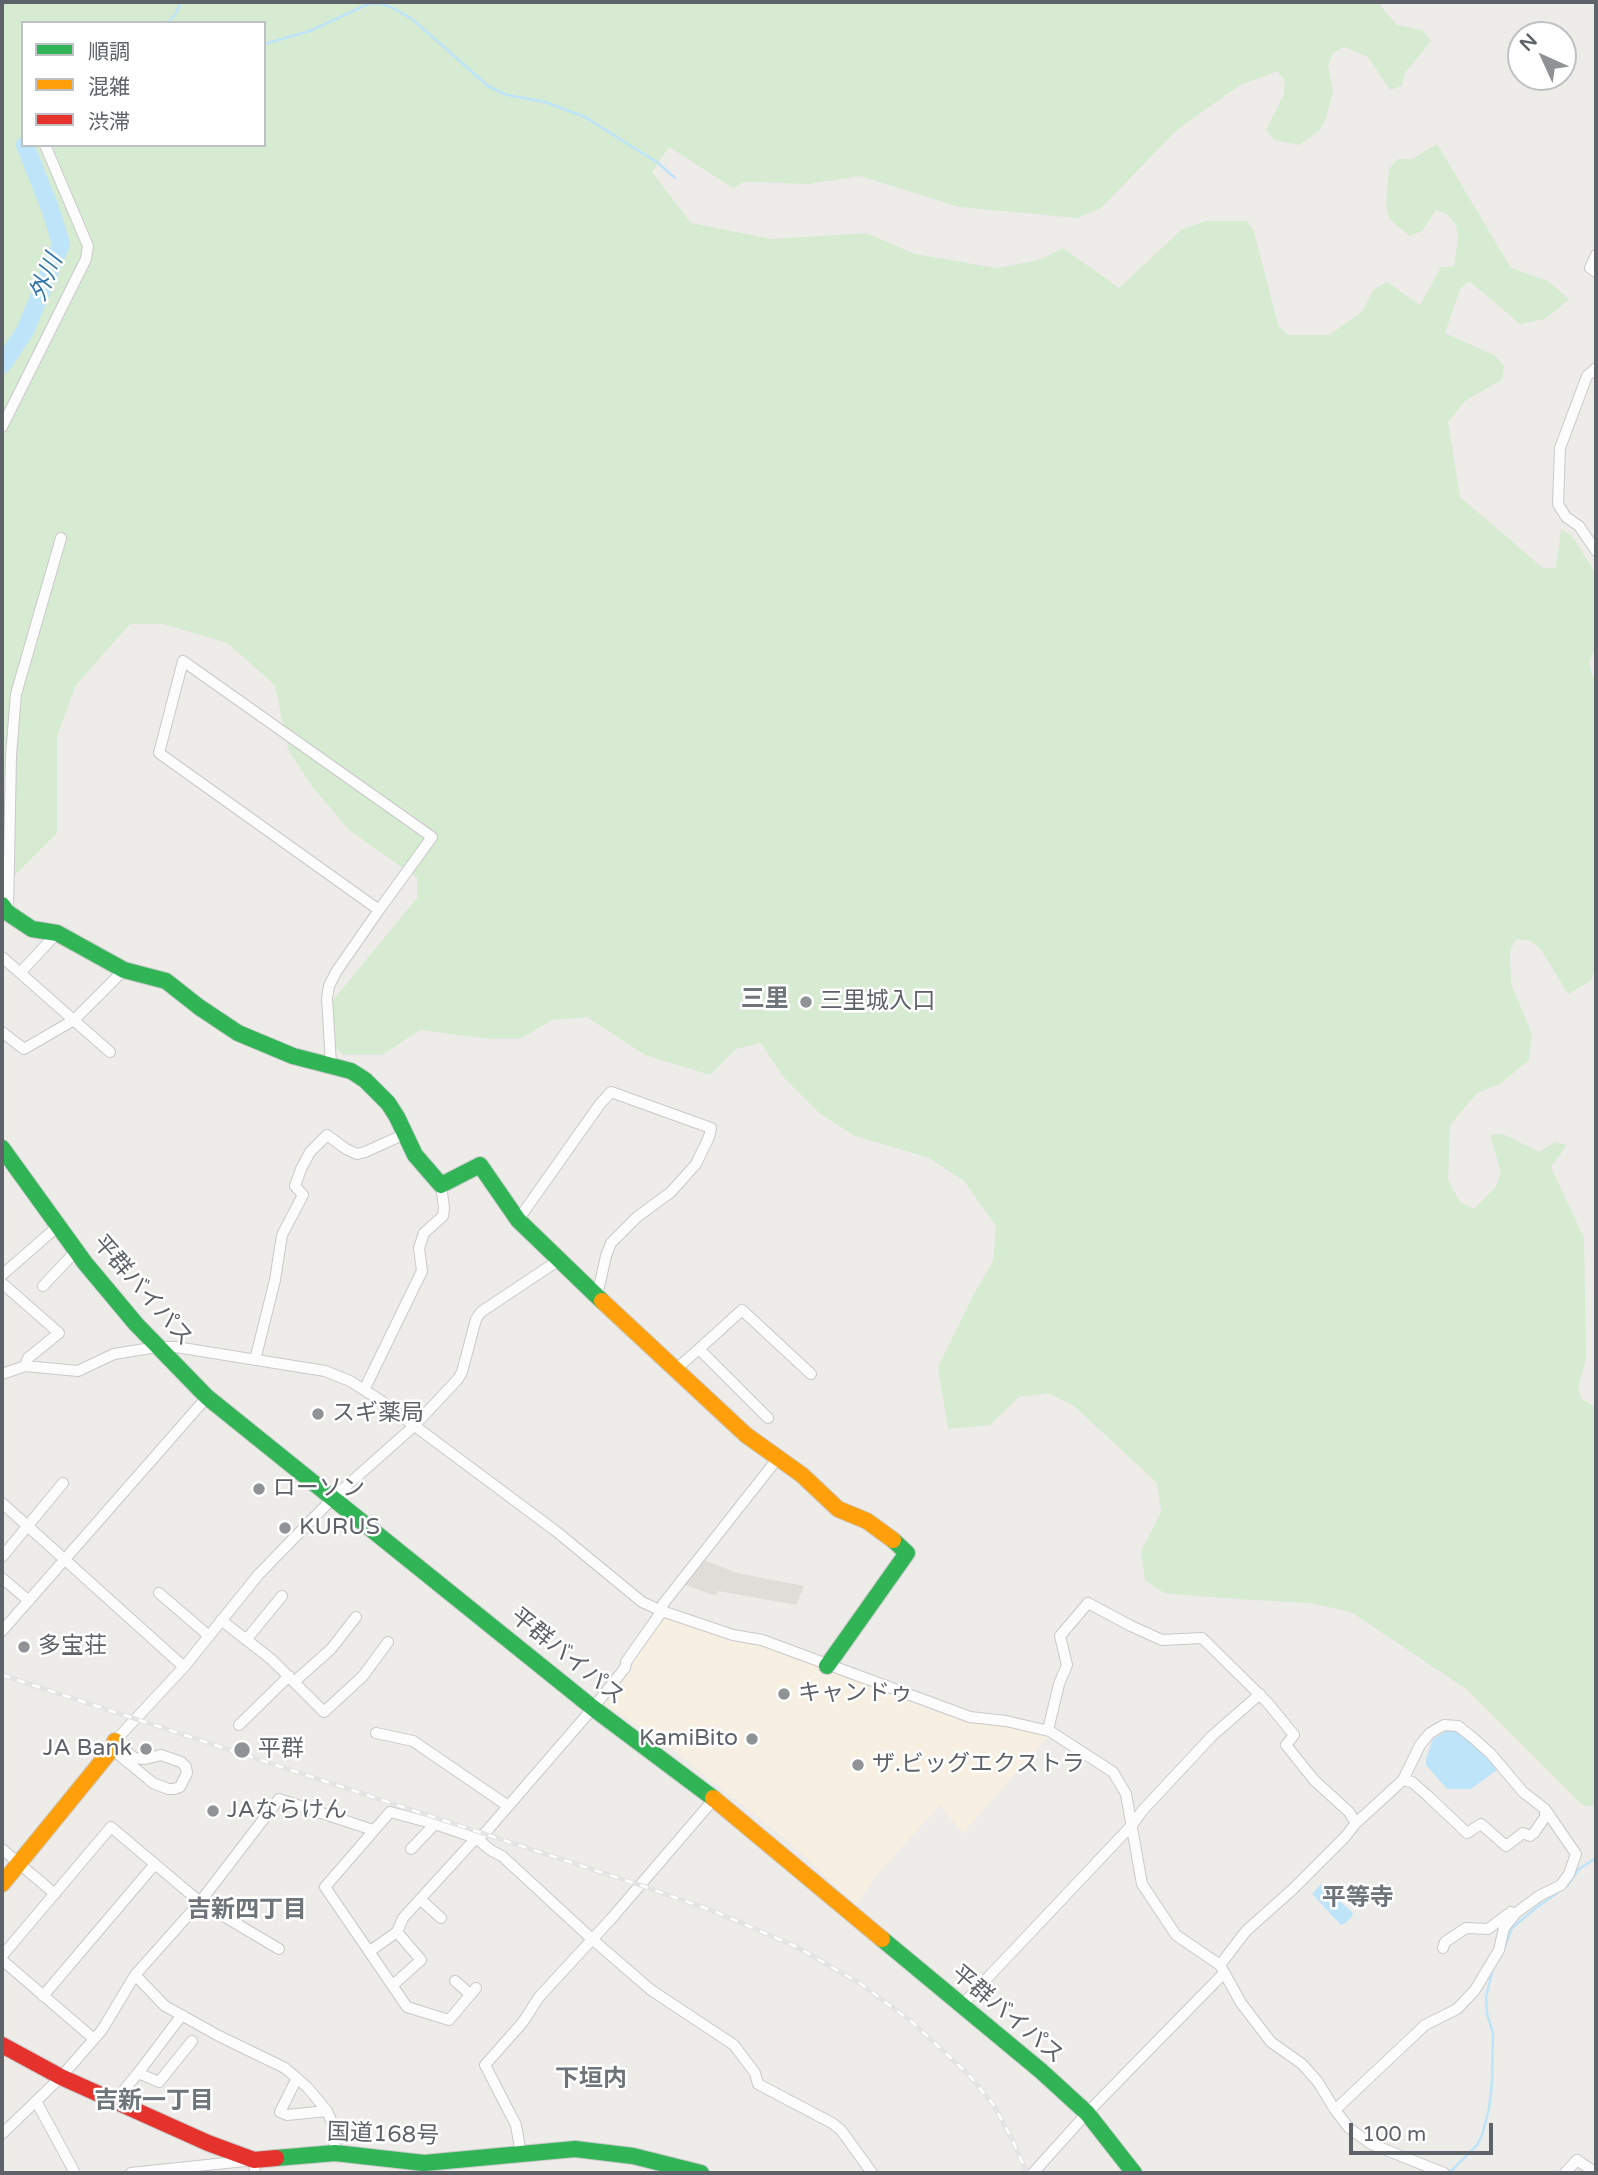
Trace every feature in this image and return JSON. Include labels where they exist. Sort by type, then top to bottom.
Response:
[{"type":"main road","points":[[5,909],[32,929],[57,933],[124,970],[166,981],[238,1033],[293,1056],[351,1071],[365,1080],[388,1103],[415,1155],[441,1185],[480,1165],[518,1220],[746,1434],[802,1475],[838,1509],[867,1521],[907,1553],[827,1666]]},
{"type":"main road","name":"平群バイパス","points":[[2,1148],[76,1251],[135,1324],[206,1396],[593,1708],[714,1799],[1041,2071],[1087,2113],[1133,2173]]},
{"type":"main road","points":[[2,1884],[114,1745]]},
{"type":"main road","name":"国道168号","points":[[2,2045],[61,2077],[208,2143],[254,2167],[335,2153],[424,2163],[575,2149],[633,2156],[699,2173]]},
{"type":"street","points":[[2,427],[86,259],[88,246],[46,147]]},
{"type":"street","points":[[1596,255],[1590,268],[1596,272]]},
{"type":"street","points":[[1596,368],[1587,376],[1560,448],[1558,504],[1566,517],[1579,526],[1596,551]]},
{"type":"street","points":[[5,909],[16,694],[61,538]]},
{"type":"street","points":[[331,1064],[327,998],[329,986],[336,972],[432,837],[183,661],[159,753],[379,910]]},
{"type":"street","points":[[20,973],[57,933]]},
{"type":"street","points":[[2,957],[110,1052]]},
{"type":"street","points":[[2,1032],[24,1049],[75,1020],[124,970]]},
{"type":"street","points":[[518,1220],[611,1092],[711,1128],[696,1164],[671,1192],[637,1217],[611,1243],[597,1296]]},
{"type":"street","points":[[255,1360],[275,1280],[282,1235],[303,1195],[295,1186],[310,1152],[327,1135],[356,1154],[405,1133]]},
{"type":"street","points":[[364,1390],[422,1271],[419,1248],[424,1233],[443,1216],[441,1185]]},
{"type":"street","points":[[24,1366],[28,1358],[59,1333],[3,1284],[58,1226]]},
{"type":"street","points":[[44,1286],[76,1251]]},
{"type":"street","points":[[114,1745],[184,1667],[259,1574],[334,1497],[414,1426],[463,1372],[476,1319],[481,1312],[559,1260]]},
{"type":"street","points":[[676,1369],[742,1310],[811,1374]]},
{"type":"street","points":[[2,1374],[24,1366],[78,1371],[114,1354],[157,1347],[177,1347],[326,1371],[350,1381],[414,1426],[557,1532],[642,1602],[733,1635],[762,1640],[970,1717],[1006,1721],[1049,1731],[1113,1772],[1126,1794],[1142,1884],[1177,1935],[1222,1969],[1241,2003],[1271,2042],[1302,2064],[1349,2127],[1371,2144],[1440,2172]]},
{"type":"street","points":[[699,1349],[768,1418]]},
{"type":"street","points":[[2,1631],[206,1396]]},
{"type":"street","points":[[370,1951],[397,1932],[403,1918],[476,1838],[485,1833],[593,1708],[625,1668],[626,1662],[662,1611],[663,1604],[778,1458]]},
{"type":"street","points":[[2,1557],[63,1483]]},
{"type":"street","points":[[2,1503],[184,1667]]},
{"type":"street","points":[[2,1578],[29,1601]]},
{"type":"street","points":[[159,1593],[209,1636]]},
{"type":"street","points":[[246,1640],[282,1596]]},
{"type":"street","points":[[1049,1731],[1059,1684],[1067,1665],[1060,1636],[1088,1603],[1162,1640],[1202,1638],[1260,1694],[1294,1735],[1286,1745],[1314,1780],[1349,1812],[1356,1823]]},
{"type":"street","points":[[239,1725],[291,1679],[331,1649],[356,1616]]},
{"type":"street","points":[[221,1620],[271,1659],[324,1712],[363,1676],[388,1642]]},
{"type":"street","points":[[961,2006],[1212,1736],[1260,1694]]},
{"type":"street","points":[[1033,2173],[1222,1969],[1247,1931],[1403,1780],[1420,1745],[1430,1733],[1444,1726],[1458,1726],[1490,1754],[1523,1792],[1545,1810],[1576,1854],[1569,1874],[1561,1885],[1539,1896],[1516,1913],[1504,1928],[1499,1950],[1475,1990],[1457,2009],[1425,2025],[1335,2110]]},
{"type":"street","points":[[376,1733],[413,1741],[508,1806]]},
{"type":"street","points":[[114,1745],[134,1758],[145,1759],[161,1755],[181,1762],[186,1767],[185,1780],[180,1787],[174,1789],[153,1783],[114,1745]]},
{"type":"street","points":[[1403,1780],[1412,1783],[1468,1833],[1481,1824],[1506,1846],[1523,1833],[1530,1836],[1534,1833],[1545,1817],[1545,1810]]},
{"type":"street","points":[[2,2134],[61,2077],[102,2030],[135,1975],[200,1902],[279,1799],[373,1830]]},
{"type":"street","points":[[521,2154],[516,2125],[485,2065],[523,2022],[539,1997],[714,1799]]},
{"type":"street","points":[[455,1982],[473,1991],[449,2020],[407,2007],[325,1887],[390,1812],[476,1838],[492,1852],[502,1856],[651,1990],[734,2045],[755,2073],[758,2084],[841,2130],[872,2173]]},
{"type":"street","points":[[411,1849],[435,1824]]},
{"type":"street","points":[[94,2039],[2,1958],[111,1827],[200,1902],[279,1949]]},
{"type":"street","points":[[2,1849],[55,1894]]},
{"type":"street","points":[[43,1996],[155,1864]]},
{"type":"street","points":[[420,1899],[441,1918]]},
{"type":"street","points":[[1443,1948],[1445,1942],[1466,1928],[1488,1929],[1511,1912]]},
{"type":"street","points":[[393,1985],[421,1960],[397,1932]]},
{"type":"street","points":[[135,1975],[165,2006],[285,2068],[297,2078],[327,2111],[334,2127],[335,2153]]},
{"type":"street","points":[[115,2101],[181,2015]]},
{"type":"street","points":[[138,2073],[159,2082],[192,2041]]},
{"type":"street","points":[[297,2078],[279,2112],[287,2115],[327,2111]]},
{"type":"street","points":[[36,2101],[75,2173]]},
{"type":"street","points":[[1565,2173],[1577,2160],[1596,2173]]},
{"type":"street","points":[[131,2173],[254,2167]]},
{"type":"shaded area","points":[[701,1559],[737,1573],[804,1586],[796,1605],[718,1591],[716,1596],[683,1584]]},
{"type":"shaded area","name":"ザ.ビッグエクストラ","points":[[662,1618],[763,1645],[947,1716],[1004,1724],[1048,1736],[963,1833],[940,1805],[876,1875],[856,1905],[789,1842],[663,1742],[603,1703],[631,1666],[628,1663]]},
{"type":"green space","points":[[2,2],[1380,2],[1397,25],[1422,30],[1431,41],[1405,73],[1402,86],[1390,90],[1368,57],[1345,47],[1333,53],[1328,65],[1333,91],[1326,118],[1320,130],[1299,145],[1275,140],[1266,130],[1284,94],[1285,81],[1278,71],[1240,85],[1177,130],[1101,208],[1077,218],[959,207],[860,176],[809,184],[744,182],[733,188],[669,147],[652,172],[691,223],[771,239],[866,233],[915,254],[997,268],[1039,260],[1063,248],[1119,288],[1181,230],[1206,221],[1247,221],[1254,232],[1278,325],[1288,335],[1329,335],[1362,312],[1374,289],[1387,282],[1420,305],[1441,267],[1454,266],[1458,239],[1456,225],[1448,215],[1436,210],[1422,231],[1410,236],[1390,220],[1386,208],[1389,169],[1398,159],[1412,159],[1437,144],[1511,268],[1548,281],[1569,299],[1545,319],[1520,324],[1469,281],[1460,289],[1445,333],[1494,355],[1504,366],[1502,380],[1466,400],[1448,422],[1460,497],[1543,568],[1556,568],[1561,529],[1572,536],[1596,574],[1596,646],[1589,663],[1596,679],[1596,966],[1591,981],[1568,994],[1541,950],[1531,941],[1517,939],[1510,950],[1511,983],[1532,1034],[1529,1060],[1500,1084],[1477,1093],[1450,1125],[1448,1180],[1460,1202],[1474,1209],[1496,1186],[1501,1173],[1490,1135],[1503,1134],[1539,1152],[1555,1142],[1567,1145],[1551,1167],[1584,1238],[1586,1360],[1578,1387],[1582,1399],[1594,1406],[1596,1404],[1596,1807],[1582,1805],[1466,1689],[1351,1612],[1309,1603],[1164,1593],[1145,1580],[1141,1551],[1161,1512],[1157,1483],[1074,1406],[1048,1393],[1019,1397],[990,1425],[948,1429],[938,1367],[993,1261],[996,1226],[964,1181],[929,1158],[855,1136],[819,1113],[784,1078],[761,1043],[736,1049],[710,1075],[645,1055],[587,1017],[552,1020],[520,1039],[488,1039],[420,1030],[382,1055],[343,1055],[324,1036],[333,1000],[417,898],[417,878],[349,830],[311,785],[288,749],[275,685],[227,643],[163,624],[130,624],[76,685],[57,736],[57,833],[2,888]]},
{"type":"water","points":[[1450,1729],[1467,1738],[1498,1769],[1471,1789],[1447,1789],[1426,1765],[1433,1739]]},
{"type":"water","points":[[1321,1884],[1352,1912],[1353,1915],[1346,1923],[1341,1925],[1312,1894]]},
{"type":"waterway","points":[[169,21],[181,2]]},
{"type":"waterway","points":[[266,43],[310,31],[368,4],[378,3],[391,7],[412,19],[488,86],[507,95],[545,102],[585,117],[658,163],[675,178]]},
{"type":"waterway","name":"外川","points":[[2,365],[25,331],[61,244],[26,147]]},
{"type":"waterway","points":[[1504,1949],[1512,1928],[1567,1886],[1579,1869],[1596,1858]]},
{"type":"waterway","points":[[1449,2173],[1477,2145],[1489,2109],[1493,2033],[1487,2014],[1486,1997],[1496,1964]]},
{"type":"railway","points":[[2,1675],[640,1885],[716,1912],[797,1947],[861,1984],[912,2022],[968,2074],[993,2104],[1027,2173]]},
{"type":"traffic: fast","points":[[2,905],[8,913],[32,929],[57,933],[124,970],[166,981],[238,1033],[293,1056],[351,1071],[365,1080],[388,1103],[415,1155],[441,1185],[480,1165],[518,1220],[602,1301]]},
{"type":"traffic: fast","points":[[2,1148],[85,1263],[136,1324],[207,1397],[593,1708],[713,1798]]},
{"type":"traffic: fast","points":[[827,1666],[907,1553],[893,1540]]},
{"type":"traffic: fast","points":[[882,1939],[1041,2071],[1087,2113],[1134,2173]]},
{"type":"traffic: fast","points":[[276,2158],[335,2153],[424,2163],[575,2149],[633,2156],[701,2173]]},
{"type":"traffic: slow","points":[[602,1301],[746,1435],[802,1475],[838,1509],[867,1521],[893,1540]]},
{"type":"traffic: slow","points":[[2,1884],[112,1749],[115,1741]]},
{"type":"traffic: slow","points":[[713,1798],[882,1939]]},
{"type":"traffic: jam","points":[[2,2045],[61,2077],[208,2143],[254,2160],[276,2158]]},
{"type":"place","name":"三里城入口","points":[[806,1002]]},
{"type":"place","name":"スギ薬局","points":[[318,1414]]},
{"type":"place","name":"ローソン","points":[[259,1489]]},
{"type":"place","name":"KURUS","points":[[285,1528]]},
{"type":"place","name":"多宝荘","points":[[24,1647]]},
{"type":"place","name":"キャンドゥ","points":[[784,1694]]},
{"type":"place","name":"KamiBito","points":[[752,1739]]},
{"type":"place","name":"JA Bank","points":[[146,1749]]},
{"type":"place","name":"平群","points":[[242,1750]]},
{"type":"place","name":"ザ.ビッグエクストラ","points":[[858,1765]]},
{"type":"place","name":"JAならけん","points":[[213,1811]]},
{"type":"district","name":"三里","points":[[765,1000]]},
{"type":"district","name":"平等寺","points":[[1358,1899]]},
{"type":"district","name":"吉新四丁目","points":[[247,1911]]},
{"type":"district","name":"下垣内","points":[[591,2080]]},
{"type":"district","name":"吉新一丁目","points":[[154,2102]]}]
